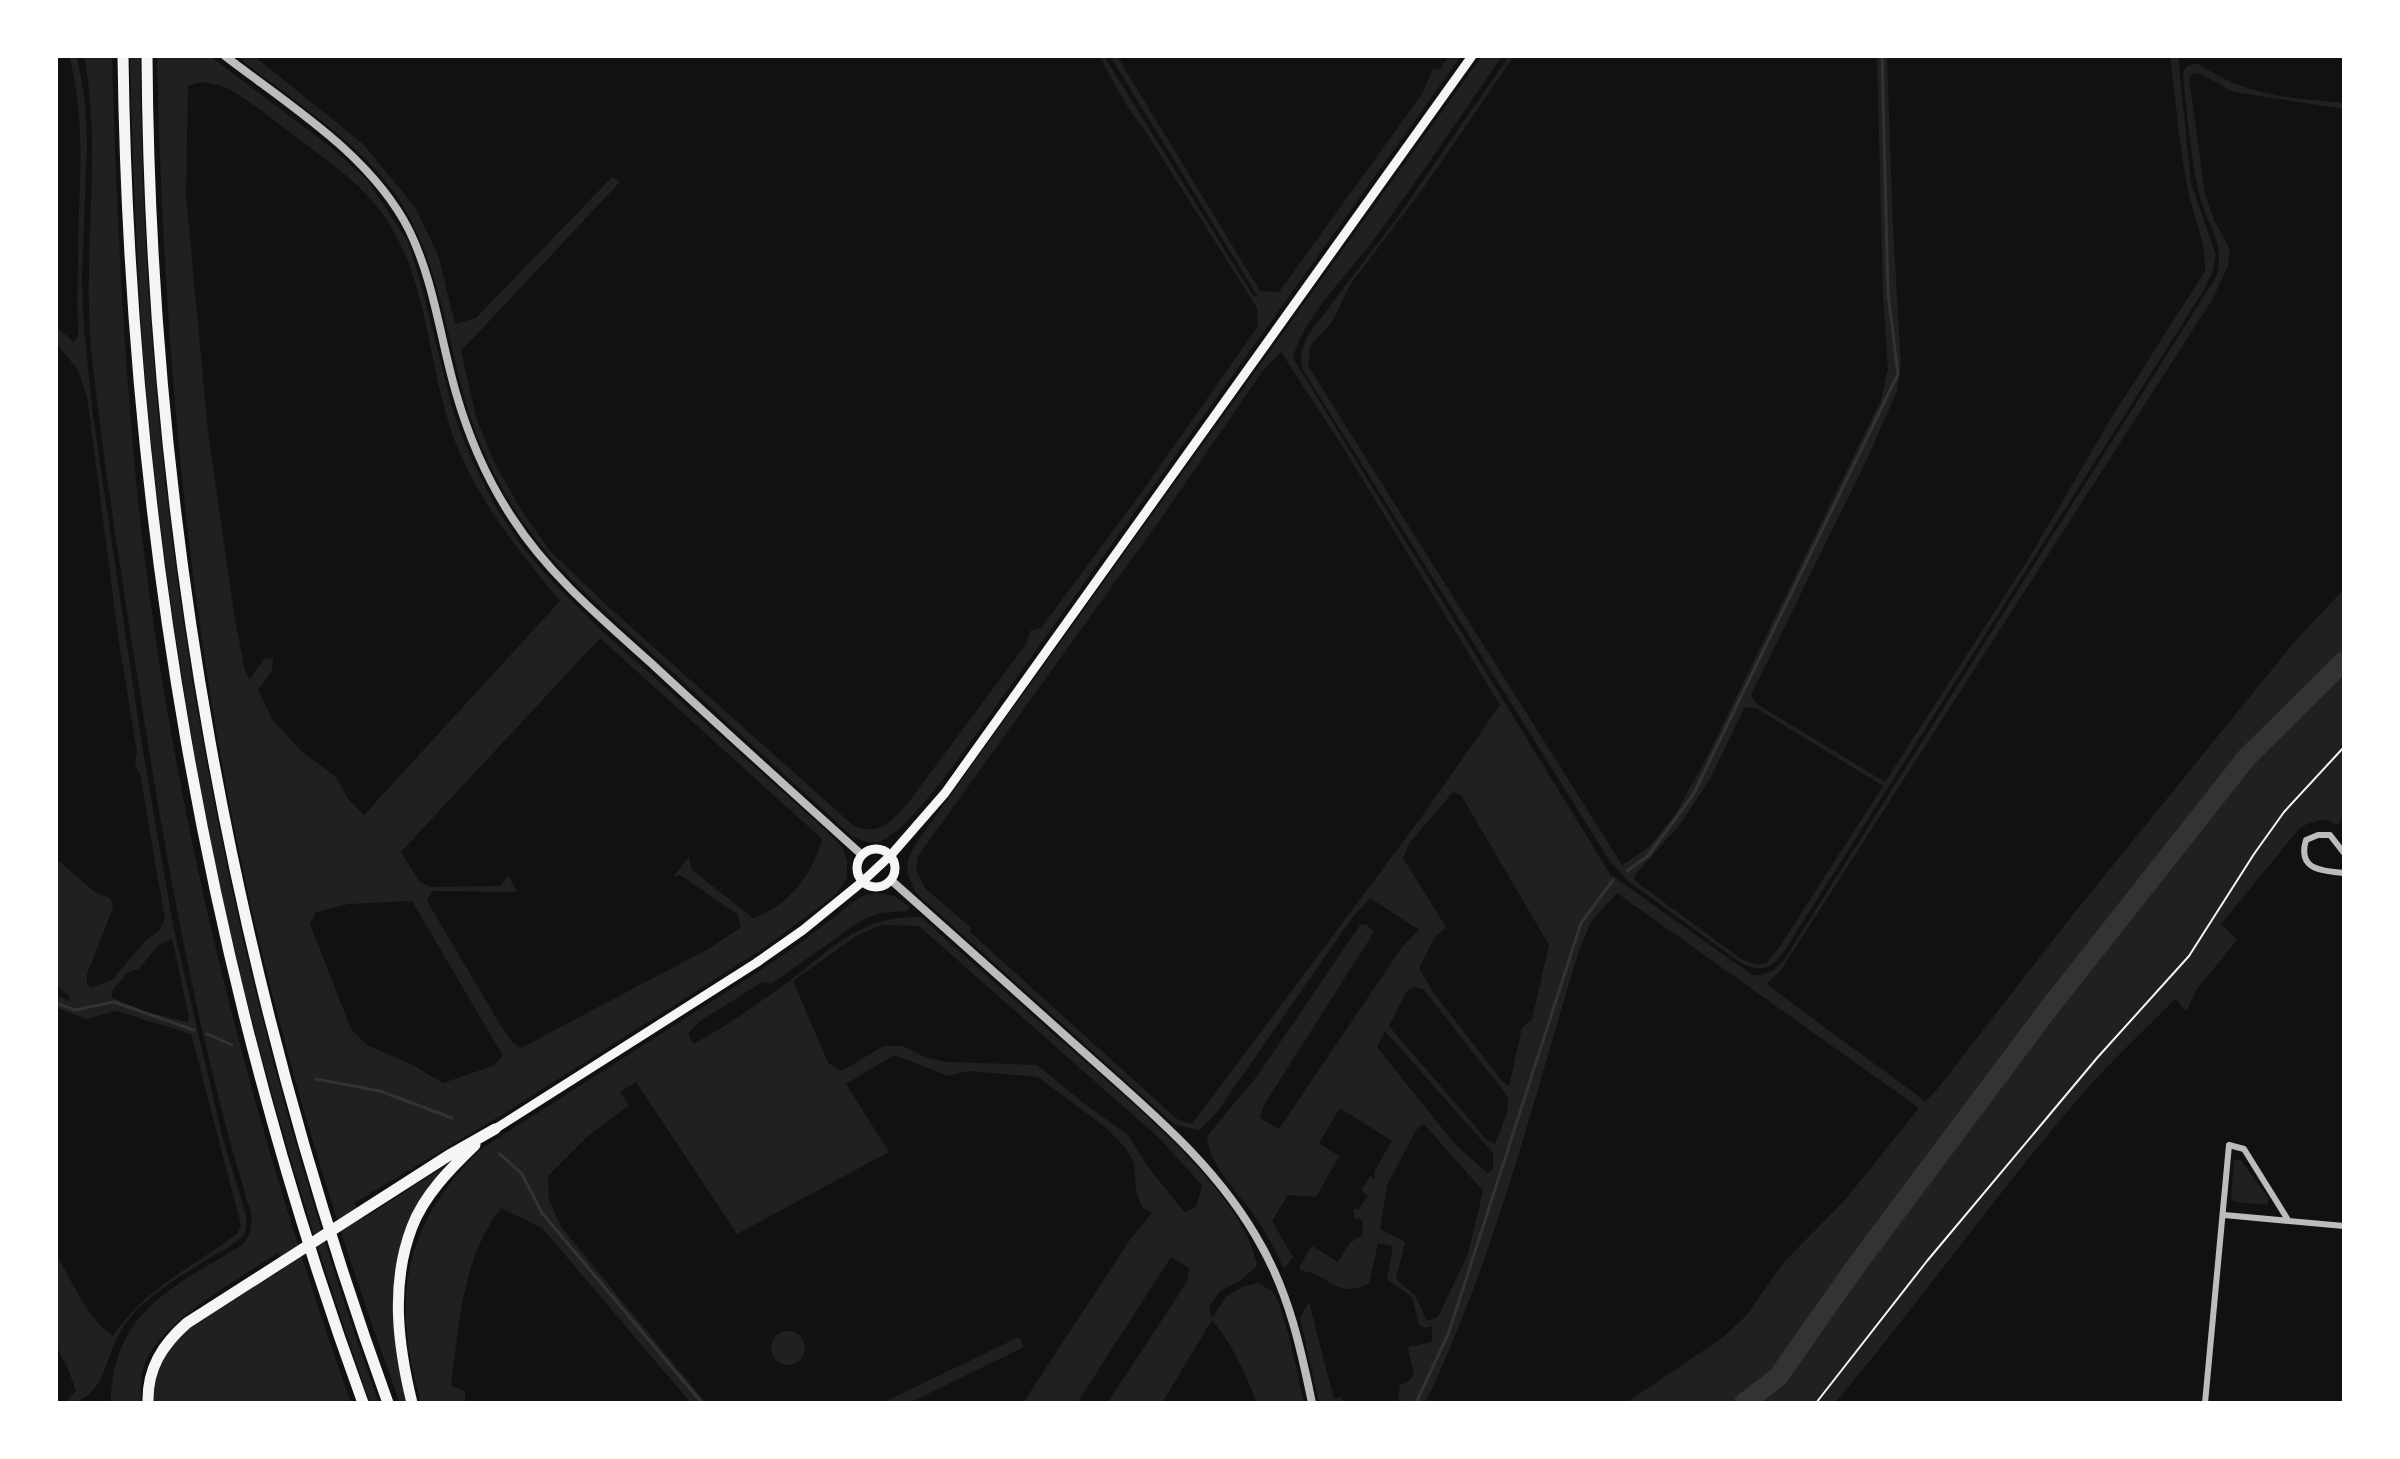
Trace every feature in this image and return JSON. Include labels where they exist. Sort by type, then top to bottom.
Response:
[{"type":"highway","points":[[123,56],[129,243],[142,421],[165,612],[193,788],[229,951],[277,1137],[315,1265],[363,1403]]},
{"type":"highway","points":[[147,56],[152,246],[163,403],[200,694],[249,934],[276,1045],[334,1247],[388,1403]]},
{"type":"highway","points":[[148,1403],[150,1377],[158,1355],[187,1323],[495,1129]]},
{"type":"highway","points":[[412,1403],[401,1349],[398,1311],[404,1255],[412,1226],[443,1178],[475,1144],[495,1129]]},
{"type":"main road","points":[[495,1129],[756,963],[803,930],[891,855],[945,793],[1472,56]]},
{"type":"main road","points":[[876,849],[891,855],[896,872],[892,881],[883,887],[872,888],[862,882],[857,869],[862,855],[876,849]]},
{"type":"street","points":[[225,56],[342,149],[378,184],[395,207],[421,257],[456,392],[479,459],[531,545],[596,614],[862,855]]},
{"type":"street","points":[[2344,853],[2330,835],[2324,834],[2306,840],[2303,850],[2307,862],[2317,870],[2344,873]]},
{"type":"street","points":[[892,881],[1162,1122],[1217,1179],[1249,1225],[1275,1274],[1295,1327],[1312,1403]]},
{"type":"street","points":[[2205,1403],[2229,1145],[2244,1149],[2288,1220]]},
{"type":"street","points":[[2224,1215],[2344,1226]]},
{"type":"path","points":[[1816,1403],[1927,1261],[2097,1058],[2189,956],[2284,812],[2344,747]]},
{"type":"shaded area","points":[[69,56],[77,56],[85,101],[87,143],[82,277],[93,416],[141,739],[173,925],[222,1135],[246,1216],[246,1230],[237,1241],[174,1280],[138,1309],[118,1335],[94,1389],[86,1397],[65,1403],[76,1391],[56,1347],[56,1254],[88,1309],[113,1336],[125,1319],[155,1291],[238,1233],[241,1225],[191,1034],[116,1011],[85,1019],[56,1007],[56,995],[68,1001],[70,997],[56,985],[56,859],[95,892],[111,899],[113,908],[87,974],[87,984],[92,987],[112,980],[146,940],[159,931],[165,919],[140,774],[135,766],[137,752],[119,642],[87,397],[78,370],[56,343],[56,327],[74,342],[78,336],[80,152],[74,75]],"holes":[[[172,939],[188,1022],[147,1012],[113,998],[111,992],[128,972],[139,969],[158,945]]]},
{"type":"shaded area","points":[[84,56],[112,56],[121,273],[137,490],[169,722],[191,838],[246,1067],[278,1180],[351,1403],[153,1403],[155,1378],[163,1356],[178,1338],[217,1307],[282,1270],[279,1252],[202,1302],[166,1333],[144,1366],[141,1403],[111,1403],[114,1372],[122,1346],[135,1324],[170,1290],[242,1245],[250,1234],[251,1213],[214,1082],[185,949],[113,520],[89,320],[92,131]]},
{"type":"shaded area","points":[[130,56],[140,56],[143,191],[163,459],[179,593],[200,726],[225,858],[289,1120],[331,1262],[379,1403],[370,1403],[316,1242],[246,998],[209,833],[176,639],[149,417],[138,274]]},
{"type":"shaded area","points":[[157,56],[210,56],[332,148],[368,181],[408,242],[454,415],[471,458],[494,504],[524,549],[600,629],[823,828],[842,847],[847,860],[847,878],[835,895],[764,948],[505,1113],[354,1203],[363,1219],[448,1164],[413,1221],[396,1278],[393,1307],[395,1337],[407,1403],[400,1403],[316,1151],[263,958],[227,790],[209,686],[182,477],[172,372]],"holes":[[[201,82],[221,86],[241,96],[326,159],[365,193],[393,230],[417,290],[439,387],[458,449],[491,510],[560,601],[364,815],[348,799],[336,777],[302,752],[272,719],[258,690],[272,671],[273,658],[264,659],[250,679],[245,670],[208,432],[186,195],[188,86]],[[600,638],[822,839],[813,864],[798,887],[777,906],[753,918],[692,870],[689,857],[673,877],[680,875],[738,915],[741,927],[710,948],[521,1048],[512,1042],[501,1026],[427,901],[432,891],[517,892],[509,876],[500,886],[430,887],[419,881],[401,852]],[[412,901],[503,1056],[493,1066],[443,1083],[411,1064],[367,1045],[351,1029],[310,924],[316,912],[349,904]]]},
{"type":"shaded area","points":[[238,56],[254,56],[363,144],[415,207],[438,255],[455,324],[476,318],[612,177],[620,182],[461,351],[476,417],[494,462],[520,508],[550,551],[855,827],[872,829],[883,826],[905,807],[1027,643],[1030,631],[1041,628],[1141,493],[1258,326],[1257,308],[1124,101],[1099,56],[1104,56],[1254,297],[1257,295],[1110,56],[1117,56],[1260,291],[1279,292],[1422,94],[1433,69],[1439,70],[1449,56],[1461,56],[954,765],[908,820],[887,838],[872,842],[853,837],[598,605],[526,527],[504,492],[476,434],[433,275],[406,211],[380,175],[350,144]]},
{"type":"shaded area","points":[[1482,56],[1502,56],[1375,238],[1316,311],[1293,358],[1610,874],[1752,975],[1770,972],[1784,960],[2216,277],[2219,253],[2196,178],[2186,104],[2185,69],[2198,64],[2234,83],[2268,94],[2344,103],[2344,109],[2233,92],[2201,74],[2194,73],[2189,78],[2205,194],[2214,220],[2230,249],[2228,266],[2212,300],[1781,970],[1766,984],[1925,1101],[2295,641],[2344,589],[2344,817],[2337,825],[2326,819],[2299,829],[2221,924],[2237,940],[2197,989],[2186,1012],[2176,998],[2082,1094],[1835,1403],[1626,1403],[1722,1338],[1747,1315],[1783,1263],[1845,1200],[1919,1108],[1617,893],[1591,922],[1579,950],[1511,1180],[1450,1349],[1425,1403],[1398,1403],[1400,1385],[1414,1375],[1408,1347],[1432,1342],[1432,1326],[1424,1328],[1419,1324],[1412,1297],[1387,1279],[1393,1246],[1378,1243],[1369,1284],[1355,1288],[1337,1286],[1301,1271],[1299,1267],[1312,1246],[1338,1262],[1350,1243],[1362,1235],[1363,1220],[1354,1218],[1354,1208],[1358,1210],[1368,1196],[1361,1190],[1370,1176],[1374,1179],[1375,1170],[1392,1141],[1340,1108],[1319,1143],[1339,1156],[1316,1197],[1288,1195],[1272,1221],[1293,1257],[1284,1269],[1261,1226],[1220,1170],[1209,1148],[1207,1136],[1258,1075],[1360,925],[1366,924],[1374,932],[1264,1105],[1260,1118],[1279,1129],[1402,947],[1419,930],[1370,898],[1352,918],[1217,1112],[1199,1130],[1175,1125],[916,893],[908,867],[917,842]],"holes":[[[1281,352],[1500,705],[1420,819],[1192,1124],[1177,1119],[970,932],[970,927],[925,888],[916,870],[918,856],[1162,517],[1262,372]],[[1453,792],[1461,795],[1549,945],[1532,1019],[1522,1028],[1509,1086],[1433,992],[1419,968],[1435,937],[1446,927],[1403,858],[1410,842]],[[1415,987],[1424,990],[1508,1097],[1507,1113],[1495,1144],[1487,1140],[1389,1026],[1406,992]],[[1385,1031],[1493,1153],[1493,1170],[1487,1173],[1454,1143],[1377,1047]],[[1424,1124],[1483,1191],[1468,1254],[1438,1317],[1427,1321],[1415,1295],[1396,1279],[1405,1242],[1380,1229],[1387,1185],[1416,1130]]]},
{"type":"shaded area","points":[[1509,56],[1514,56],[1424,187],[1350,285],[1332,322],[1310,346],[1308,366],[1622,865],[1649,847],[1676,813],[1706,759],[1881,400],[1888,369],[1883,298],[1877,56],[1887,56],[1901,364],[1897,391],[1869,455],[1751,695],[1757,704],[1885,782],[2029,558],[2110,420],[2205,271],[2203,247],[2188,192],[2179,134],[2170,56],[2178,56],[2191,183],[2216,255],[2213,270],[2204,290],[1790,942],[1771,965],[1762,968],[1741,963],[1629,882],[1611,863],[1303,370],[1302,352],[1308,335],[1399,215]],"holes":[[[1745,707],[1757,709],[1883,786],[1766,964],[1741,959],[1634,880],[1634,876],[1682,822],[1711,777]]]},
{"type":"shaded area","points":[[878,893],[894,896],[910,907],[907,911],[880,913],[862,920],[771,984],[762,982],[699,1022],[688,1034],[693,1044],[748,1010],[861,929],[898,918],[921,917],[1149,1118],[1179,1147],[1230,1207],[1248,1237],[1257,1266],[1240,1281],[1220,1291],[1209,1307],[1212,1318],[1226,1297],[1242,1287],[1258,1283],[1272,1291],[1279,1303],[1290,1340],[1304,1403],[1257,1403],[1238,1360],[1212,1320],[1162,1403],[1107,1403],[1187,1282],[1189,1268],[1171,1257],[1077,1403],[1023,1403],[1131,1238],[1152,1213],[1143,1208],[1136,1192],[1134,1163],[1125,1147],[1105,1127],[1038,1077],[969,1071],[948,1076],[894,1055],[846,1084],[889,1152],[737,1234],[636,1082],[620,1092],[629,1105],[587,1137],[548,1176],[549,1200],[562,1228],[706,1403],[691,1403],[542,1228],[501,1208],[478,1248],[464,1293],[451,1386],[465,1391],[465,1403],[421,1403],[407,1330],[406,1297],[410,1266],[419,1236],[434,1207],[455,1178],[481,1149],[753,975],[865,895]],"holes":[[[881,925],[919,926],[1159,1138],[1202,1185],[1197,1206],[1185,1213],[1148,1167],[1128,1135],[1037,1065],[948,1062],[927,1058],[903,1046],[883,1046],[842,1071],[828,1063],[793,981],[855,937]]]},
{"type":"shaded area","points":[[2240,1159],[2269,1199],[2267,1205],[2234,1202],[2231,1197],[2234,1161]]},
{"type":"shaded area","points":[[1309,1302],[1334,1399],[1342,1397],[1343,1403],[1319,1403],[1300,1318]]},
{"type":"shaded area","points":[[788,1331],[800,1336],[805,1348],[800,1360],[788,1365],[776,1360],[771,1348],[776,1336]]},
{"type":"shaded area","points":[[1019,1337],[1024,1347],[909,1403],[882,1403]]},
{"type":"waterway","points":[[1627,871],[1648,856],[1693,795],[1898,374],[1888,293],[1882,56]]},
{"type":"waterway","points":[[1744,1403],[1778,1377],[1853,1270],[2049,1008],[2247,757],[2344,661]]},
{"type":"waterway","points":[[1416,1403],[1449,1332],[1581,923],[1613,880]]},
{"type":"waterway","points":[[56,1003],[75,1010],[114,1002],[194,1030]]},
{"type":"waterway","points":[[207,1034],[232,1045]]},
{"type":"waterway","points":[[316,1079],[380,1091],[452,1118]]},
{"type":"waterway","points":[[500,1154],[522,1174],[542,1213],[702,1403]]}]
